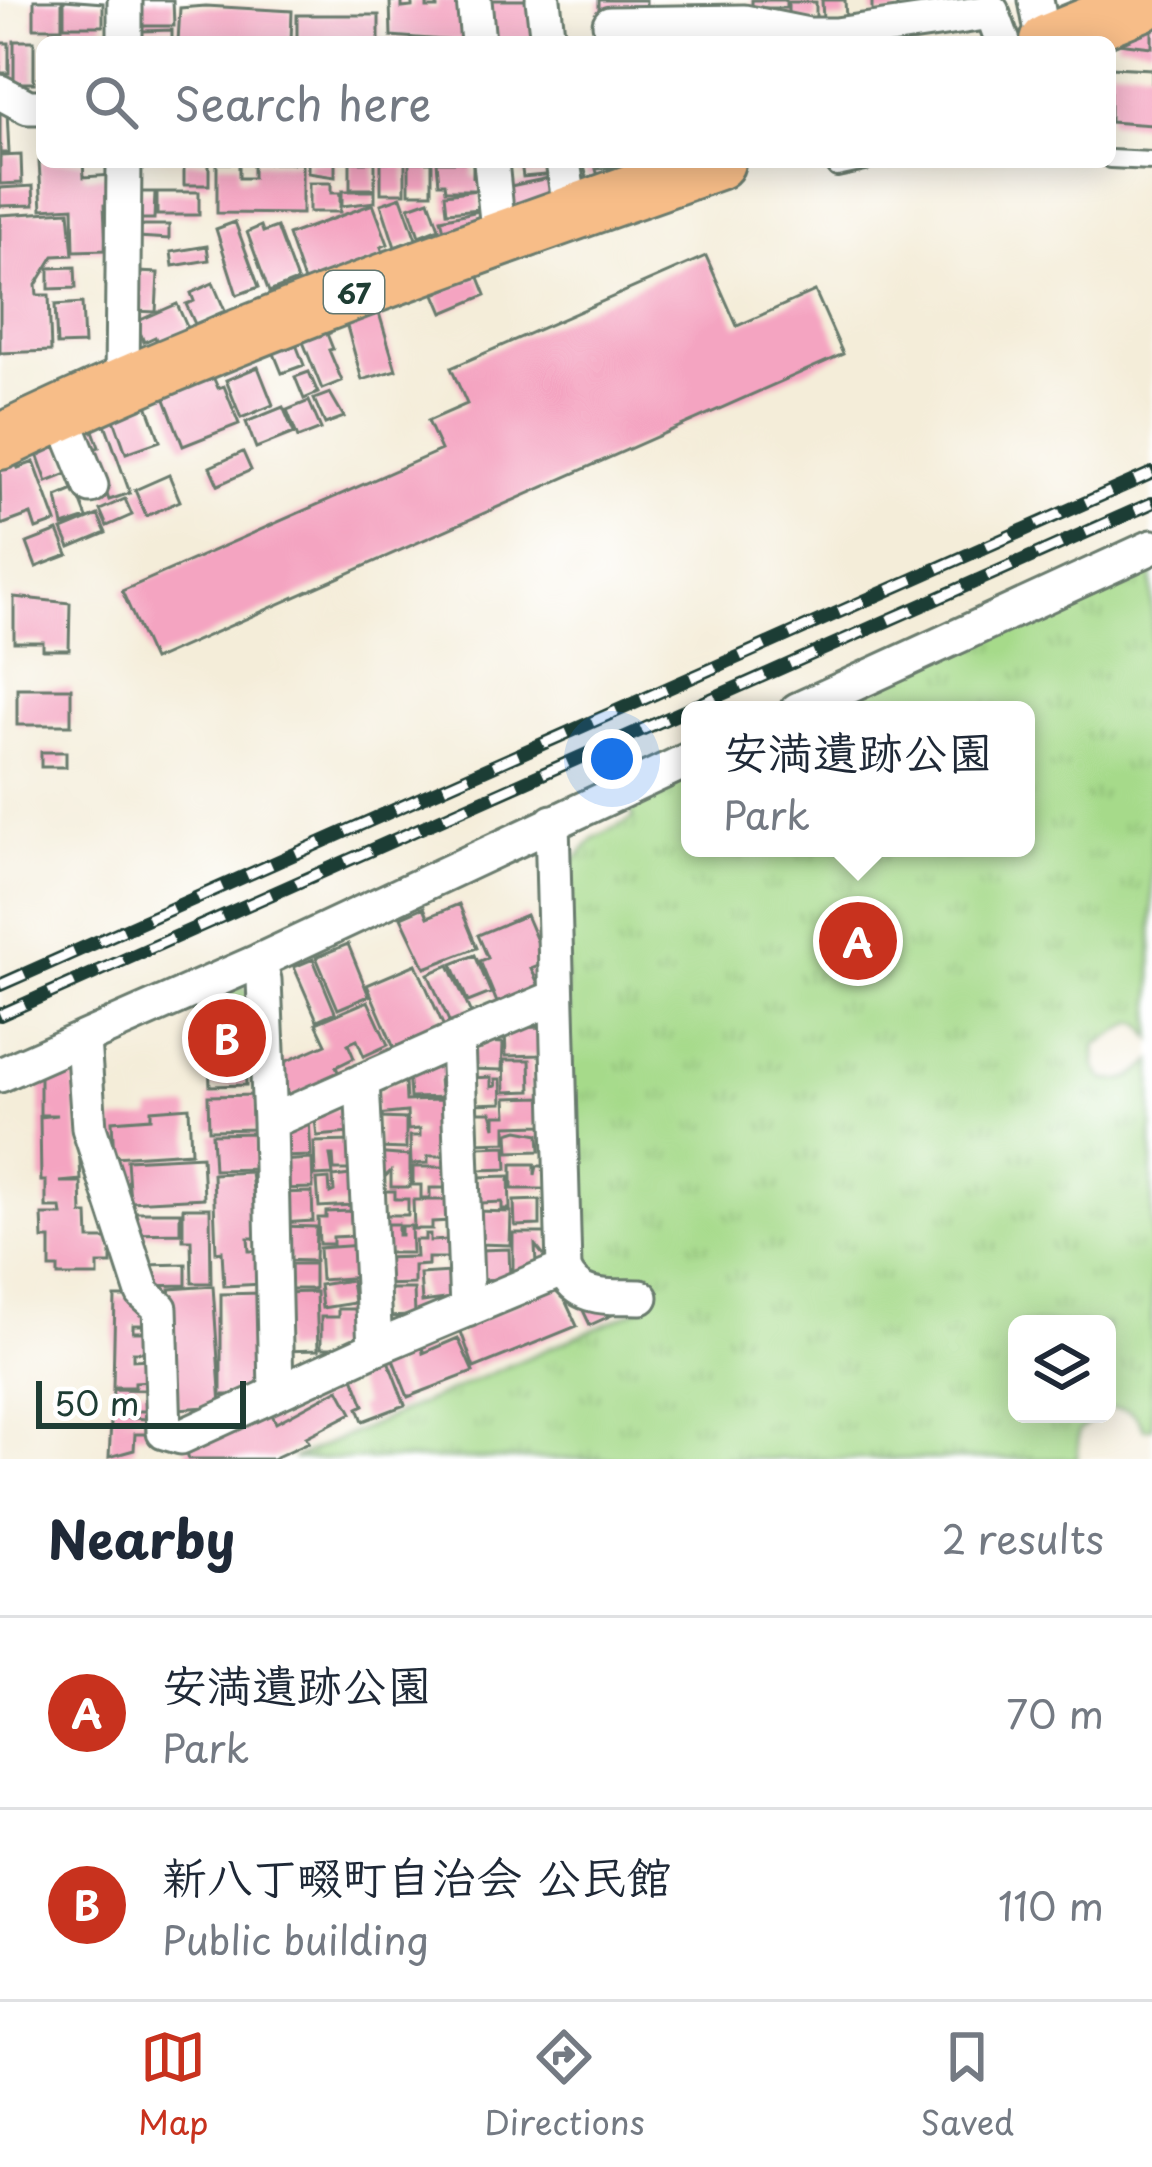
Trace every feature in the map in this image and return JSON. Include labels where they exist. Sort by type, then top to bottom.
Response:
[{"type":"main road","points":[[1061,36],[1150,0]]},
{"type":"main road","name":"67","points":[[0,442],[122,383],[499,240],[567,188],[682,168]]},
{"type":"street","points":[[125,0],[125,36]]},
{"type":"street","points":[[474,0],[477,36]]},
{"type":"street","points":[[543,0],[547,36]]},
{"type":"street","points":[[1036,0],[1045,36]]},
{"type":"street","points":[[610,24],[744,22],[808,34],[865,15],[992,12],[1001,36]]},
{"type":"street","points":[[0,92],[36,107]]},
{"type":"street","points":[[122,383],[124,168]]},
{"type":"street","points":[[492,168],[499,240]]},
{"type":"street","points":[[62,412],[91,486]]},
{"type":"street","points":[[817,701],[1152,547]]},
{"type":"street","points":[[0,1075],[259,961],[681,763]]},
{"type":"street","points":[[552,822],[564,1269],[569,1284],[580,1292],[641,1298]]},
{"type":"street","points":[[259,961],[264,980],[270,1122],[276,1391]]},
{"type":"street","points":[[270,1122],[556,997]]},
{"type":"street","points":[[83,1039],[89,1128],[143,1293],[160,1308],[164,1432],[181,1437],[276,1391],[564,1269]]},
{"type":"street","points":[[457,1039],[467,1310]]},
{"type":"street","points":[[362,1081],[375,1348]]},
{"type":"lane","points":[[1116,159],[1152,160]]},
{"type":"green space","points":[[1152,557],[1152,1039],[1135,1022],[1095,1045],[1095,1067],[1103,1079],[1117,1080],[1136,1075],[1152,1061],[1152,1428],[1144,1429],[1130,1411],[1116,1409],[1116,1315],[1008,1315],[1008,1423],[1088,1423],[1079,1431],[1077,1459],[293,1459],[642,1308],[578,1282],[561,861],[575,860],[594,838],[634,818],[624,795],[681,769],[681,857],[1035,857],[1035,701],[833,701]]},
{"type":"green space","points":[[233,982],[251,992],[252,1040],[202,1060],[197,998]]},
{"type":"building","points":[[34,0],[62,0],[62,28],[34,28]]},
{"type":"building","points":[[64,0],[103,3],[103,26],[64,26]]},
{"type":"building","points":[[142,0],[173,0],[174,26],[142,26]]},
{"type":"building","points":[[412,0],[427,1],[427,8],[437,8],[437,0],[468,0],[470,36],[391,36],[390,1],[412,7]]},
{"type":"building","points":[[489,0],[531,0],[534,36],[492,36]]},
{"type":"building","points":[[599,0],[646,0],[646,12],[617,7],[617,13],[599,13]]},
{"type":"building","points":[[752,0],[786,0],[786,8],[752,8]]},
{"type":"building","points":[[822,0],[845,0],[846,19],[823,20]]},
{"type":"building","points":[[872,0],[897,0],[897,14],[872,14]]},
{"type":"building","points":[[788,2],[816,2],[816,20],[788,20]]},
{"type":"building","points":[[180,8],[292,11],[291,36],[178,36]]},
{"type":"building","points":[[1152,12],[1152,47],[1117,43],[1115,23]]},
{"type":"building","points":[[297,15],[379,15],[379,36],[297,36]]},
{"type":"building","points":[[172,30],[172,36],[142,36],[142,31]]},
{"type":"building","points":[[14,41],[34,41],[34,83],[14,83]]},
{"type":"building","points":[[0,43],[9,43],[9,73],[0,73]]},
{"type":"building","points":[[1116,67],[1152,69],[1152,125],[1116,122]]},
{"type":"building","points":[[0,112],[7,112],[9,153],[0,153]]},
{"type":"building","points":[[21,155],[22,183],[0,184],[0,156]]},
{"type":"building","points":[[39,168],[83,168],[84,177],[113,175],[115,204],[104,205],[106,250],[74,251],[73,207],[42,209]]},
{"type":"building","points":[[184,168],[209,168],[209,185],[184,185]]},
{"type":"building","points":[[217,168],[239,168],[239,178],[253,178],[253,168],[302,168],[302,214],[217,213]]},
{"type":"building","points":[[308,168],[335,168],[335,177],[308,173]]},
{"type":"building","points":[[350,168],[375,168],[375,189],[350,189]]},
{"type":"building","points":[[381,168],[405,168],[405,193],[381,193]]},
{"type":"building","points":[[409,168],[432,168],[432,193],[409,193]]},
{"type":"building","points":[[438,168],[473,168],[473,177],[480,177],[480,190],[446,190],[445,183],[439,183]]},
{"type":"building","points":[[522,168],[556,168],[556,174],[523,177]]},
{"type":"building","points":[[584,168],[604,168],[596,169],[598,176],[587,178]]},
{"type":"building","points":[[553,177],[559,203],[511,212],[506,187]]},
{"type":"building","points":[[309,183],[331,183],[331,193],[340,193],[340,212],[309,212]]},
{"type":"building","points":[[33,186],[34,205],[0,206],[0,188]]},
{"type":"building","points":[[478,190],[480,209],[447,212],[445,194]]},
{"type":"building","points":[[342,191],[375,191],[375,202],[342,206]]},
{"type":"building","points":[[138,192],[155,192],[154,219],[137,219]]},
{"type":"building","points":[[157,192],[199,192],[199,215],[157,215]]},
{"type":"building","points":[[401,197],[416,239],[395,247],[381,204]]},
{"type":"building","points":[[429,200],[439,228],[419,236],[409,207]]},
{"type":"building","points":[[373,204],[388,244],[381,247],[385,258],[306,287],[288,235]]},
{"type":"building","points":[[69,211],[73,255],[54,256],[36,285],[37,295],[49,295],[51,351],[0,353],[0,215]]},
{"type":"building","points":[[479,211],[483,230],[446,238],[441,219]]},
{"type":"building","points":[[235,222],[259,287],[237,295],[216,229]]},
{"type":"building","points":[[169,225],[169,239],[138,237],[138,227]]},
{"type":"building","points":[[261,226],[263,232],[277,227],[297,281],[269,292],[247,232]]},
{"type":"building","points":[[207,246],[209,260],[173,266],[171,252]]},
{"type":"building","points":[[706,256],[737,326],[815,291],[843,354],[153,660],[122,591],[441,450],[428,421],[467,404],[451,368]]},
{"type":"building","points":[[75,267],[76,288],[49,289],[49,268]]},
{"type":"building","points":[[137,272],[158,273],[156,312],[135,311]]},
{"type":"building","points":[[478,275],[486,295],[443,313],[435,294]]},
{"type":"building","points":[[213,283],[225,311],[195,324],[186,304],[194,301],[191,293]]},
{"type":"building","points":[[82,303],[84,344],[57,345],[55,305]]},
{"type":"building","points":[[177,304],[188,329],[157,342],[155,337],[144,342],[136,322]]},
{"type":"building","points":[[379,313],[396,370],[362,380],[346,323]]},
{"type":"building","points":[[324,316],[333,349],[329,350],[342,381],[322,389],[297,327]]},
{"type":"building","points":[[295,342],[304,365],[282,373],[273,351]]},
{"type":"building","points":[[258,367],[273,405],[241,418],[226,380]]},
{"type":"building","points":[[210,370],[218,388],[224,386],[239,424],[183,446],[161,389]]},
{"type":"building","points":[[309,372],[318,393],[304,399],[295,377]]},
{"type":"building","points":[[330,393],[344,417],[325,424],[314,399]]},
{"type":"building","points":[[145,399],[160,441],[126,453],[111,411]]},
{"type":"building","points":[[309,401],[321,429],[298,438],[287,410]]},
{"type":"building","points":[[283,407],[294,433],[256,448],[246,422]]},
{"type":"building","points":[[104,421],[130,493],[109,500],[91,450],[99,447],[91,425]]},
{"type":"building","points":[[55,432],[70,473],[47,482],[36,451]]},
{"type":"building","points":[[243,452],[251,470],[218,485],[210,467]]},
{"type":"building","points":[[14,459],[18,468],[34,462],[56,522],[36,529],[31,514],[1,525],[0,464]]},
{"type":"building","points":[[169,475],[180,501],[146,516],[135,490]]},
{"type":"building","points":[[76,489],[87,518],[63,526],[57,497]]},
{"type":"building","points":[[125,499],[132,515],[107,526],[100,510]]},
{"type":"building","points":[[98,515],[106,533],[70,548],[62,530]]},
{"type":"building","points":[[58,531],[68,555],[36,567],[27,543]]},
{"type":"building","points":[[14,597],[70,603],[69,650],[43,650],[43,642],[14,642]]},
{"type":"building","points":[[17,688],[71,688],[71,725],[17,725]]},
{"type":"building","points":[[41,752],[66,752],[66,767],[41,767]]},
{"type":"building","points":[[459,904],[477,948],[425,968],[401,917],[424,907],[428,917]]},
{"type":"building","points":[[526,915],[546,962],[531,968],[540,988],[498,1005],[480,961],[488,958],[478,935]]},
{"type":"building","points":[[348,944],[369,996],[338,1009],[316,957]]},
{"type":"building","points":[[475,955],[491,993],[468,1002],[452,964]]},
{"type":"building","points":[[313,959],[335,1012],[317,1020],[294,967]]},
{"type":"building","points":[[416,964],[444,1027],[394,1048],[367,985]]},
{"type":"building","points":[[449,965],[474,1020],[453,1030],[428,974]]},
{"type":"building","points":[[368,1001],[388,1045],[364,1056],[357,1040],[348,1044],[354,1058],[336,1067],[340,1076],[285,1100],[271,1068],[326,1044],[316,1023]]},
{"type":"building","points":[[236,1023],[249,1041],[209,1053],[205,1036]]},
{"type":"building","points":[[541,1027],[541,1055],[506,1056],[505,1028]]},
{"type":"building","points":[[481,1042],[503,1043],[502,1070],[469,1069],[470,1049],[481,1049]]},
{"type":"building","points":[[445,1054],[446,1078],[439,1078],[440,1091],[449,1091],[449,1097],[410,1098],[408,1069]]},
{"type":"building","points":[[245,1058],[246,1085],[210,1086],[209,1059]]},
{"type":"building","points":[[504,1060],[530,1060],[531,1091],[505,1092]]},
{"type":"building","points":[[74,1063],[81,1180],[60,1182],[81,1182],[89,1239],[111,1239],[111,1264],[98,1264],[98,1276],[58,1276],[58,1268],[50,1268],[50,1239],[43,1239],[42,1215],[62,1215],[61,1208],[46,1208],[46,1181],[41,1181],[40,1117],[58,1115],[40,1115],[40,1064]]},
{"type":"building","points":[[491,1077],[491,1087],[496,1086],[495,1079],[501,1079],[502,1103],[473,1104],[471,1078]]},
{"type":"building","points":[[405,1082],[406,1101],[443,1100],[446,1156],[428,1156],[428,1163],[411,1164],[410,1136],[420,1136],[420,1129],[408,1130],[407,1112],[376,1115],[376,1091],[384,1091],[386,1083]]},
{"type":"building","points":[[257,1095],[258,1129],[209,1130],[208,1096]]},
{"type":"building","points":[[542,1097],[543,1125],[506,1126],[506,1142],[474,1143],[473,1112],[491,1112],[495,1127],[495,1115],[507,1115],[506,1098]]},
{"type":"building","points":[[189,1107],[191,1152],[114,1157],[112,1121],[151,1118],[151,1110]]},
{"type":"building","points":[[347,1108],[350,1133],[317,1136],[314,1112]]},
{"type":"building","points":[[379,1118],[406,1119],[406,1149],[378,1148]]},
{"type":"building","points":[[309,1119],[311,1156],[280,1157],[279,1129]]},
{"type":"building","points":[[256,1133],[257,1169],[214,1170],[212,1134]]},
{"type":"building","points":[[508,1133],[539,1134],[540,1151],[509,1152]]},
{"type":"building","points":[[353,1141],[354,1170],[334,1170],[330,1155],[333,1175],[315,1176],[314,1142]]},
{"type":"building","points":[[506,1146],[507,1169],[479,1170],[478,1147]]},
{"type":"building","points":[[373,1153],[410,1156],[410,1187],[391,1187],[391,1171],[373,1188]]},
{"type":"building","points":[[202,1156],[204,1198],[130,1202],[127,1160]]},
{"type":"building","points":[[312,1159],[313,1188],[279,1189],[278,1161]]},
{"type":"building","points":[[512,1164],[535,1164],[535,1175],[537,1166],[545,1166],[545,1189],[512,1189]]},
{"type":"building","points":[[413,1167],[446,1167],[446,1188],[430,1188],[430,1198],[421,1198],[421,1185],[413,1185]]},
{"type":"building","points":[[251,1172],[258,1238],[248,1238],[249,1251],[261,1251],[263,1284],[224,1286],[222,1251],[216,1252],[213,1174]]},
{"type":"building","points":[[351,1175],[353,1205],[319,1207],[317,1180],[329,1179],[330,1193],[333,1177]]},
{"type":"building","points":[[509,1176],[510,1209],[502,1209],[502,1202],[480,1203],[478,1177]]},
{"type":"building","points":[[381,1191],[395,1191],[395,1199],[408,1199],[408,1215],[382,1215]]},
{"type":"building","points":[[312,1192],[313,1221],[281,1223],[279,1193]]},
{"type":"building","points":[[413,1200],[451,1200],[451,1221],[432,1222],[432,1229],[414,1229]]},
{"type":"building","points":[[540,1200],[540,1225],[515,1226],[514,1201]]},
{"type":"building","points":[[183,1208],[210,1208],[211,1283],[192,1283],[191,1240],[183,1240]]},
{"type":"building","points":[[351,1211],[352,1236],[319,1244],[318,1218],[326,1218],[326,1212]]},
{"type":"building","points":[[476,1211],[511,1212],[510,1245],[479,1244]]},
{"type":"building","points":[[130,1212],[180,1212],[180,1233],[130,1234]]},
{"type":"building","points":[[379,1224],[398,1224],[398,1235],[401,1226],[411,1226],[412,1253],[380,1253]]},
{"type":"building","points":[[277,1226],[316,1227],[315,1261],[276,1260]]},
{"type":"building","points":[[513,1233],[547,1233],[548,1261],[535,1245],[536,1264],[513,1276]]},
{"type":"building","points":[[425,1234],[430,1234],[430,1241],[448,1240],[448,1258],[428,1258],[428,1265],[414,1266],[414,1284],[380,1285],[380,1258],[416,1257],[415,1240],[425,1240]]},
{"type":"building","points":[[361,1245],[363,1277],[321,1280],[319,1248]]},
{"type":"building","points":[[509,1249],[510,1279],[476,1280],[481,1250]]},
{"type":"building","points":[[186,1264],[186,1285],[145,1286],[145,1265]]},
{"type":"building","points":[[279,1264],[314,1264],[314,1289],[279,1289]]},
{"type":"building","points":[[451,1272],[453,1298],[422,1302],[420,1274]]},
{"type":"building","points":[[351,1280],[354,1303],[322,1308],[319,1285]]},
{"type":"building","points":[[557,1283],[577,1326],[474,1368],[460,1329]]},
{"type":"building","points":[[213,1286],[221,1406],[177,1409],[170,1289]]},
{"type":"building","points":[[381,1289],[414,1289],[415,1316],[382,1317]]},
{"type":"building","points":[[316,1292],[318,1350],[281,1351],[280,1293]]},
{"type":"building","points":[[262,1293],[265,1380],[243,1395],[221,1395],[221,1294]]},
{"type":"building","points":[[115,1297],[139,1297],[150,1325],[133,1325],[133,1332],[150,1332],[150,1352],[133,1352],[133,1360],[151,1359],[151,1381],[135,1382],[135,1387],[113,1387]]},
{"type":"building","points":[[579,1302],[613,1304],[612,1315],[590,1325]]},
{"type":"building","points":[[338,1309],[361,1309],[361,1348],[321,1348],[321,1317],[338,1317]]},
{"type":"building","points":[[458,1338],[473,1372],[408,1397],[392,1357],[422,1345],[423,1353]]},
{"type":"building","points":[[387,1358],[405,1405],[363,1421],[358,1408],[364,1405],[351,1372]]},
{"type":"building","points":[[113,1389],[157,1390],[156,1411],[118,1417],[146,1419],[146,1434],[135,1434],[134,1450],[109,1457]]},
{"type":"building","points":[[339,1389],[352,1413],[306,1437],[309,1442],[272,1459],[189,1459],[185,1447],[269,1408],[276,1423]]},
{"type":"railway","points":[[0,985],[1152,473]]},
{"type":"railway","points":[[706,701],[1152,503]]},
{"type":"railway","points":[[0,1015],[681,712]]},
{"type":"place","name":"安満遺跡公園","points":[[858,941]]},
{"type":"place","name":"新八丁畷町自治会 公民館","points":[[227,1038]]}]
